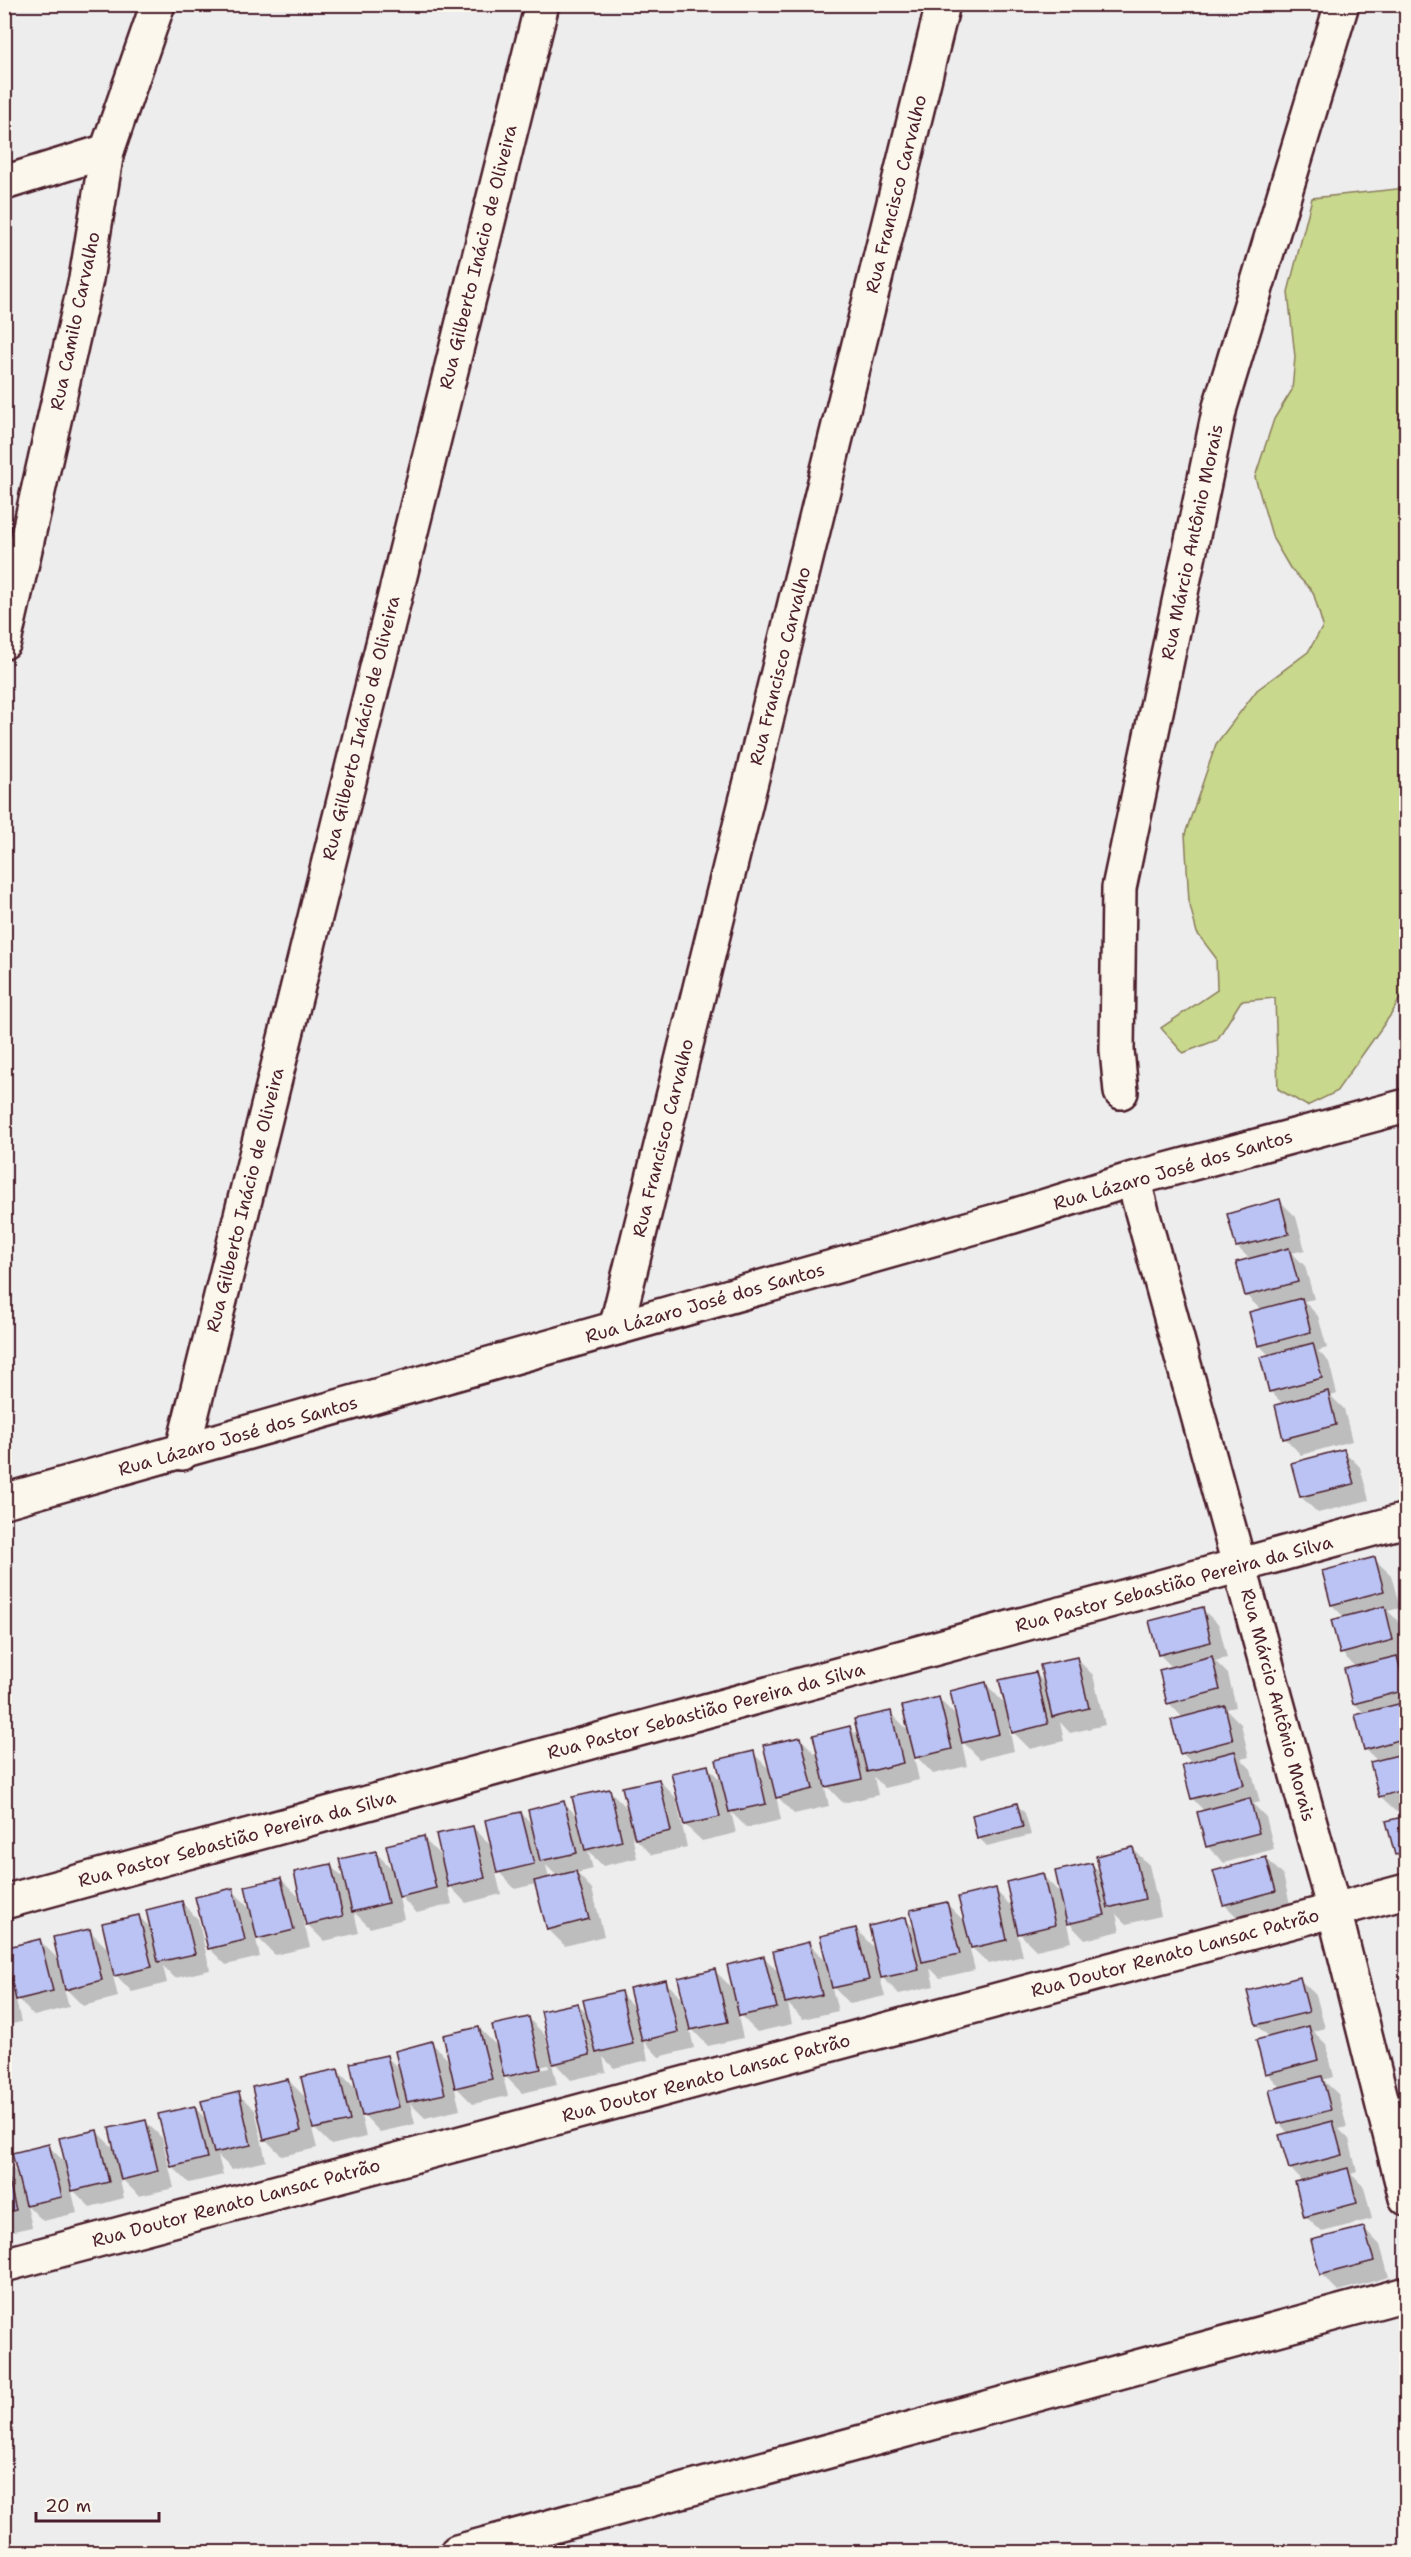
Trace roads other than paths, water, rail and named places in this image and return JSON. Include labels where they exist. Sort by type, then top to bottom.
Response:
[{"type":"street","name":"Rua Camilo Carvalho","points":[[4,642],[86,279],[107,151],[158,4]]},
{"type":"street","name":"Rua Gilberto Inácio de Oliveira","points":[[182,1453],[542,4]]},
{"type":"street","name":"Rua Francisco Carvalho","points":[[616,1328],[943,4]]},
{"type":"street","name":"Rua Márcio Antônio Morais","points":[[1121,1092],[1117,1050],[1119,888],[1220,407],[1342,4]]},
{"type":"street","points":[[4,183],[107,151]]},
{"type":"street","name":"Rua Lázaro José dos Santos","points":[[4,1501],[182,1453],[1010,1217],[1133,1179],[1407,1106]]},
{"type":"street","name":"Rua Márcio Antônio Morais","points":[[1133,1179],[1334,1910],[1407,2198]]},
{"type":"street","name":"Rua Pastor Sebastião Pereira da Silva","points":[[4,1902],[1407,1520]]},
{"type":"street","name":"Rua Doutor Renato Lansac Patrão","points":[[4,2265],[1407,1891]]},
{"type":"street","points":[[457,2553],[1407,2294]]}]
